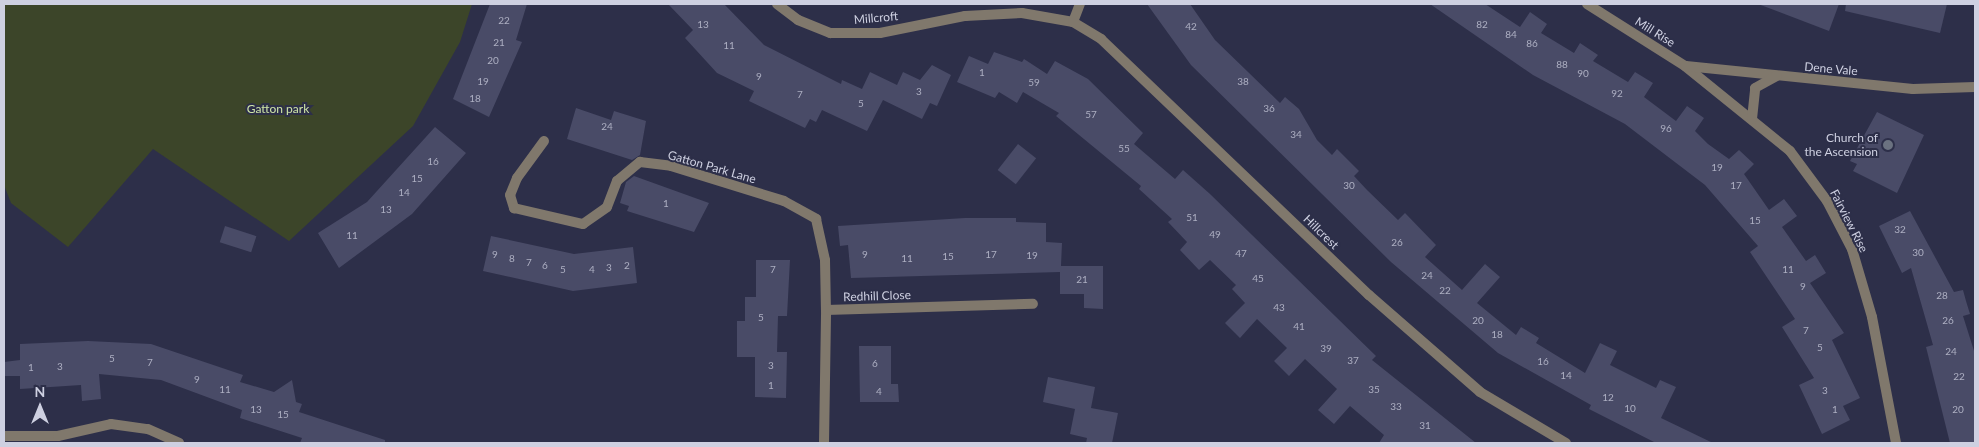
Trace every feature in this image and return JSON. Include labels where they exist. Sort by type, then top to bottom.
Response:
[{"type":"street","name":"Millcroft","points":[[777,4],[798,20],[830,33],[880,33],[965,16],[1022,13],[1073,22]]},
{"type":"street","points":[[1073,22],[1080,4]]},
{"type":"street","name":"Mill Rise","points":[[1587,4],[1685,66]]},
{"type":"street","name":"Hillcrest","points":[[1073,22],[1101,39],[1369,295],[1480,392],[1566,443]]},
{"type":"street","name":"Dene Vale","points":[[1685,66],[1913,89],[1975,87]]},
{"type":"street","name":"Fairview Rise","points":[[1685,66],[1790,151],[1827,201],[1852,249],[1872,317],[1896,443]]},
{"type":"street","points":[[1752,119],[1755,88],[1777,76]]},
{"type":"street","name":"Gatton Park Lane","points":[[544,141],[517,178],[510,195],[514,208],[583,224],[607,207],[617,181],[640,162],[671,166],[784,201],[816,219],[825,260],[826,310]]},
{"type":"street","name":"Redhill Close","points":[[824,443],[826,310],[1033,304]]},
{"type":"street","points":[[4,436],[56,440],[111,424],[148,429],[179,443]]},
{"type":"green space","name":"Gatton park","points":[[4,4],[472,4],[460,42],[413,126],[289,241],[153,149],[68,247],[11,203],[4,185]]},
{"type":"building","points":[[490,4],[527,4],[516,40],[522,42],[489,117],[453,99]]},
{"type":"building","points":[[668,4],[724,4],[764,45],[841,84],[842,80],[862,89],[870,72],[897,85],[903,72],[920,80],[932,65],[951,75],[937,106],[930,103],[922,119],[883,100],[867,131],[822,110],[816,122],[810,119],[805,128],[749,101],[754,91],[717,73],[685,38],[693,30]]},
{"type":"building","points":[[1147,4],[1190,4],[1215,40],[1280,103],[1285,97],[1299,109],[1317,140],[1332,155],[1337,149],[1359,171],[1354,176],[1367,190],[1398,220],[1405,213],[1436,245],[1425,257],[1462,290],[1485,264],[1500,277],[1477,303],[1516,335],[1521,327],[1539,338],[1536,343],[1585,373],[1600,343],[1617,351],[1610,365],[1656,388],[1660,380],[1676,387],[1661,418],[1713,443],[1656,443],[1589,409],[1591,405],[1498,353],[1391,262],[1191,65]]},
{"type":"building","points":[[1430,4],[1485,4],[1520,27],[1530,12],[1547,24],[1541,33],[1574,53],[1580,43],[1598,55],[1593,61],[1628,82],[1635,72],[1653,83],[1644,97],[1676,121],[1687,106],[1704,118],[1695,131],[1708,144],[1729,159],[1739,150],[1754,164],[1744,174],[1769,210],[1784,199],[1797,216],[1782,227],[1806,261],[1815,255],[1826,273],[1810,283],[1844,333],[1832,340],[1860,398],[1843,406],[1850,420],[1822,434],[1799,385],[1814,378],[1782,327],[1795,319],[1750,252],[1758,246],[1705,185],[1625,124],[1533,75]]},
{"type":"building","points":[[1758,4],[1839,4],[1829,31]]},
{"type":"building","points":[[1846,4],[1947,4],[1940,33],[1845,11]]},
{"type":"building","points":[[994,52],[1022,62],[1024,59],[1047,74],[1055,61],[1088,79],[1143,133],[1134,144],[1175,179],[1183,170],[1376,356],[1372,360],[1476,443],[1379,443],[1384,435],[1350,406],[1334,424],[1318,410],[1337,389],[1305,359],[1289,376],[1274,361],[1287,348],[1257,319],[1240,338],[1225,323],[1245,303],[1232,289],[1236,285],[1210,260],[1199,270],[1180,250],[1187,242],[1168,222],[1172,219],[1139,189],[1141,186],[1056,116],[1059,113],[1023,92],[1017,103],[999,92],[995,98],[957,82],[969,56],[988,64]]},
{"type":"building","points":[[576,108],[611,120],[614,111],[646,121],[640,155],[632,160],[567,139]]},
{"type":"building","name":"Church of the Ascension","points":[[1877,112],[1924,135],[1897,193],[1853,171],[1857,164],[1850,161]]},
{"type":"building","points":[[435,127],[466,153],[412,214],[339,268],[318,233],[367,202]]},
{"type":"building","points":[[1018,144],[1036,158],[1016,184],[998,170]]},
{"type":"building","points":[[634,176],[709,203],[694,232],[627,211],[629,206],[620,203],[626,182]]},
{"type":"building","points":[[1910,211],[1954,292],[1963,290],[1970,314],[1963,316],[1975,354],[1975,443],[1950,443],[1926,347],[1933,345],[1911,268],[1902,273],[1879,226]]},
{"type":"building","points":[[965,218],[1016,218],[1016,222],[1046,223],[1046,242],[1062,243],[1061,266],[1103,266],[1103,309],[1084,308],[1084,294],[1060,294],[1060,272],[851,278],[848,245],[840,246],[838,226]]},
{"type":"building","points":[[225,226],[256,236],[251,252],[220,242]]},
{"type":"building","points":[[491,236],[574,254],[633,247],[637,283],[573,291],[483,271]]},
{"type":"building","points":[[756,260],[790,260],[787,316],[778,316],[777,352],[787,352],[786,398],[755,397],[755,357],[737,357],[737,321],[745,321],[745,297],[756,297]]},
{"type":"building","points":[[88,341],[151,344],[243,375],[240,382],[274,392],[292,380],[296,402],[302,404],[299,412],[385,440],[385,443],[300,443],[302,438],[240,418],[242,410],[161,380],[99,374],[101,399],[82,401],[81,385],[20,389],[20,376],[4,376],[4,362],[20,360],[20,344]]},
{"type":"building","points":[[859,346],[891,346],[891,384],[898,384],[899,402],[860,402]]},
{"type":"building","points":[[1048,377],[1095,387],[1091,408],[1118,413],[1112,443],[1086,443],[1087,438],[1070,434],[1075,409],[1043,402]]},
{"type":"place","name":"Church of the Ascension","points":[[1888,145]]}]
